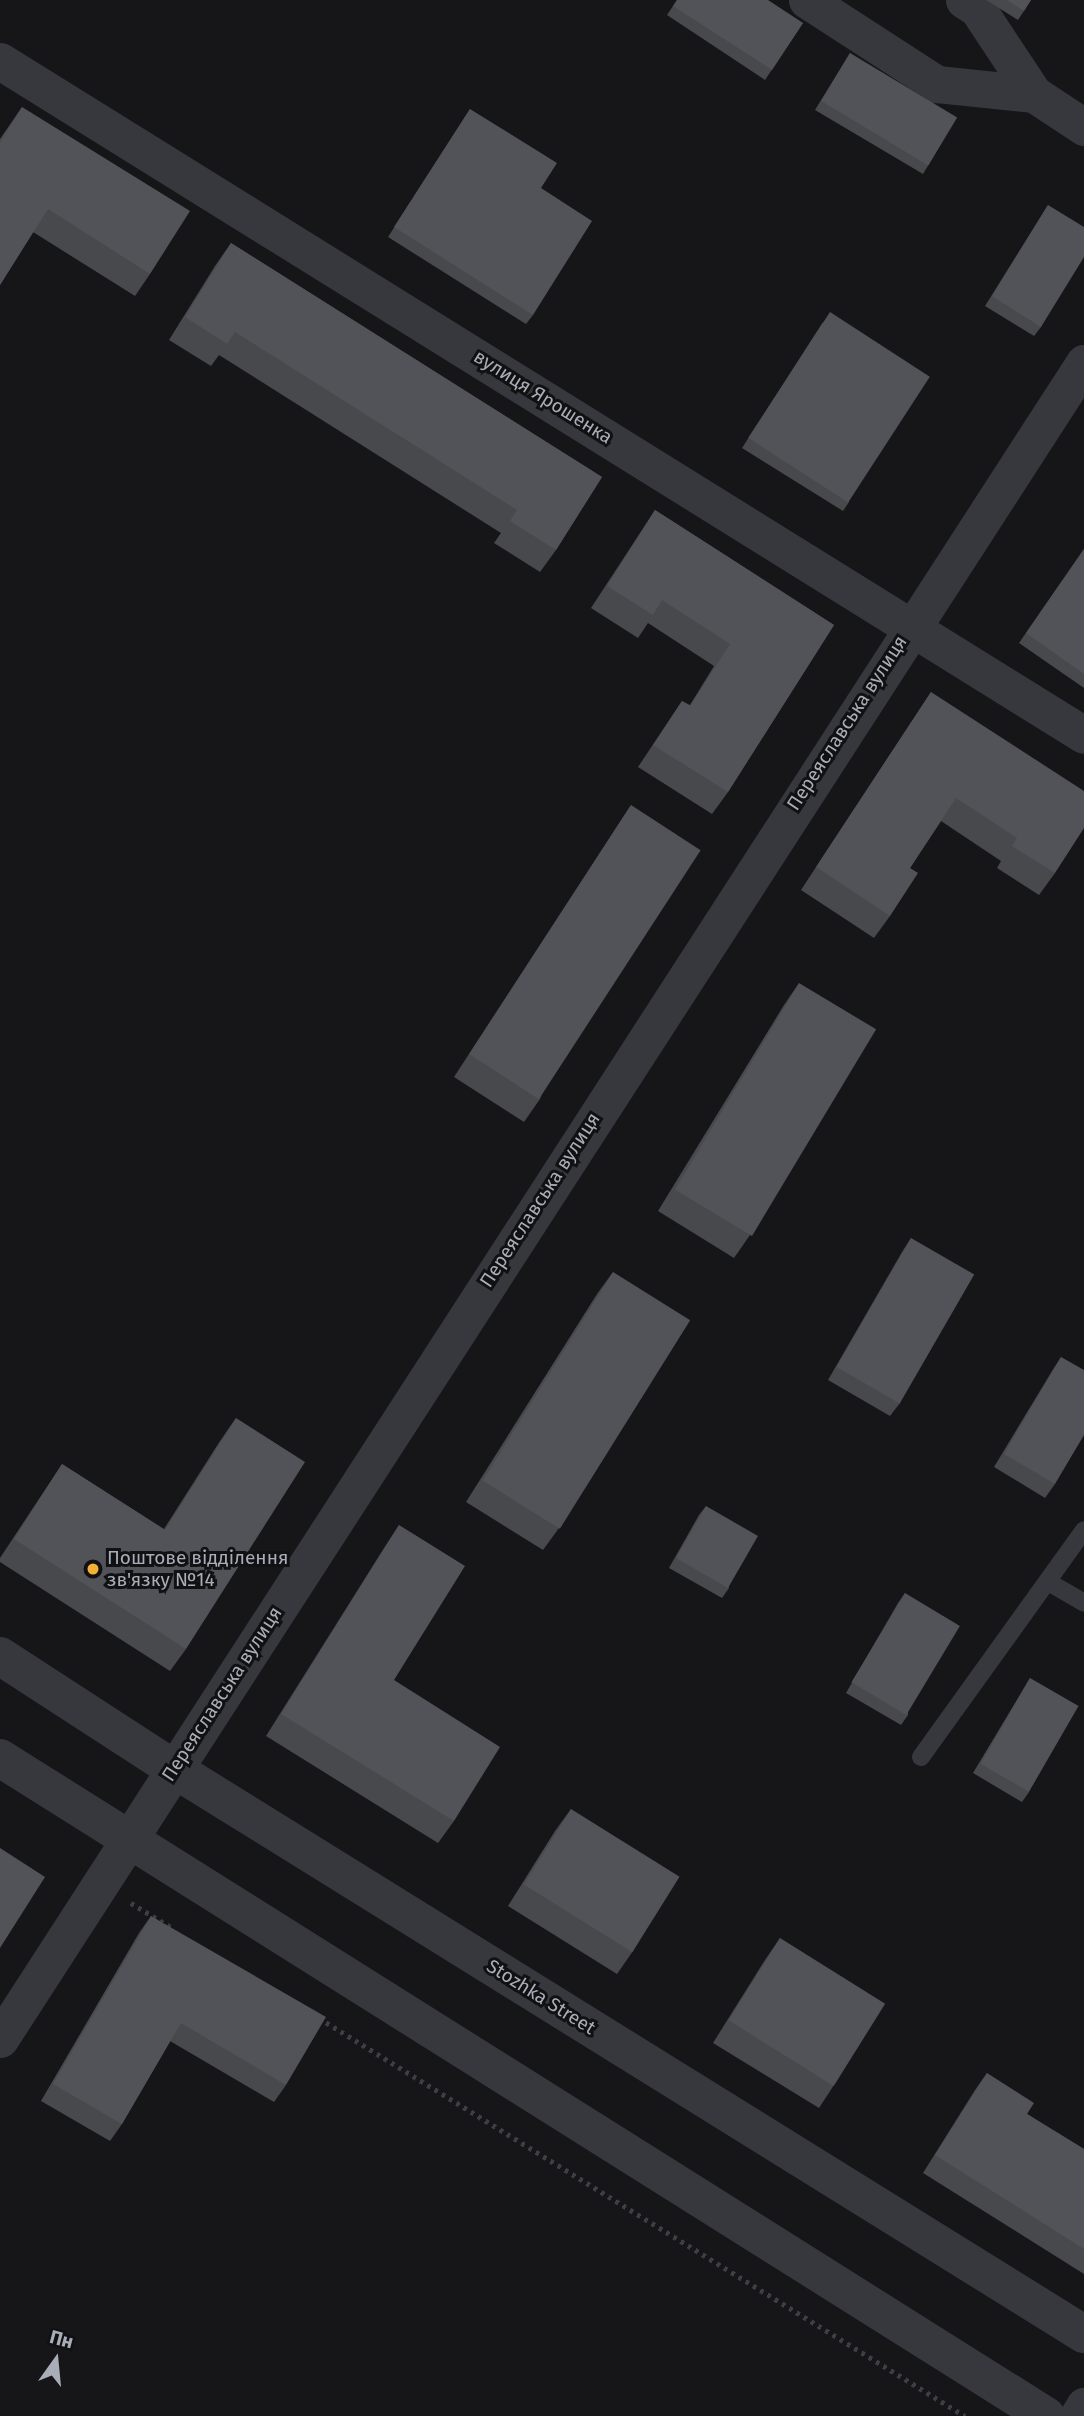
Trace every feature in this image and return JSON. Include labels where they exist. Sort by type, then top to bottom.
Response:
[{"type":"street","points":[[807,0],[937,85],[1034,94]]},
{"type":"street","points":[[964,0],[976,8],[1034,94],[1084,127]]},
{"type":"street","name":"вулиця Ярошенка","points":[[0,61],[1084,735]]},
{"type":"street","name":"Переяславська вулиця","points":[[0,2039],[911,625],[1084,363]]},
{"type":"street","name":"Stozhka Street","points":[[0,1656],[174,1769],[1084,2334]]},
{"type":"street","points":[[0,1758],[1046,2416]]},
{"type":"street","points":[[1078,2416],[1084,2406]]},
{"type":"lane","points":[[921,1757],[1050,1583],[1084,1530]]},
{"type":"lane","points":[[1050,1583],[1084,1603]]},
{"type":"path","points":[[101,1884],[184,1935]]},
{"type":"path","points":[[314,2015],[965,2416]]},
{"type":"building","points":[[677,0],[768,0],[803,23],[772,70],[673,6]]},
{"type":"building","points":[[1007,0],[1031,0],[1024,11]]},
{"type":"building","points":[[850,53],[957,117],[928,165],[821,101]]},
{"type":"building","points":[[22,107],[190,211],[150,274],[48,209],[0,285],[0,142]]},
{"type":"building","points":[[470,109],[557,163],[541,188],[592,221],[533,315],[394,227]]},
{"type":"building","points":[[1048,205],[1084,227],[1084,257],[1041,327],[992,296]]},
{"type":"building","points":[[231,243],[602,477],[556,550],[510,521],[517,510],[235,332],[227,344],[185,317]]},
{"type":"building","points":[[830,312],[930,377],[848,503],[748,438]]},
{"type":"building","points":[[655,510],[834,625],[728,792],[653,745],[682,701],[690,706],[730,644],[662,600],[653,615],[607,586]]},
{"type":"building","points":[[1084,549],[1084,674],[1026,633]]},
{"type":"building","points":[[931,692],[1084,791],[1084,828],[1055,873],[1012,846],[1017,838],[956,798],[910,868],[918,873],[890,916],[816,867]]},
{"type":"building","points":[[631,805],[701,850],[539,1099],[469,1054]]},
{"type":"building","points":[[799,983],[876,1029],[752,1236],[675,1190]]},
{"type":"building","points":[[911,1238],[974,1274],[900,1404],[836,1367]]},
{"type":"building","points":[[613,1272],[690,1320],[560,1529],[483,1481]]},
{"type":"building","points":[[1061,1357],[1084,1370],[1084,1435],[1055,1484],[1004,1454]]},
{"type":"building","points":[[236,1418],[305,1462],[186,1649],[14,1539],[62,1464],[165,1530]]},
{"type":"building","points":[[706,1506],[758,1536],[728,1588],[676,1558]]},
{"type":"building","points":[[399,1525],[465,1566],[394,1680],[500,1747],[454,1821],[281,1714]]},
{"type":"building","points":[[905,1593],[960,1626],[906,1715],[851,1682]]},
{"type":"building","points":[[1030,1678],[1078,1706],[1029,1792],[980,1764]]},
{"type":"building","points":[[571,1809],[680,1877],[632,1952],[524,1884]]},
{"type":"building","points":[[0,1848],[45,1877],[0,1948]]},
{"type":"building","points":[[151,1916],[326,2017],[286,2085],[181,2023],[122,2124],[53,2084]]},
{"type":"building","points":[[780,1938],[885,2004],[834,2086],[729,2020]]},
{"type":"building","points":[[987,2073],[1034,2103],[1027,2114],[1084,2149],[1084,2249],[935,2155]]},
{"type":"place","name":"Поштове відділення зв'язку №14","points":[[93,1569]]}]
